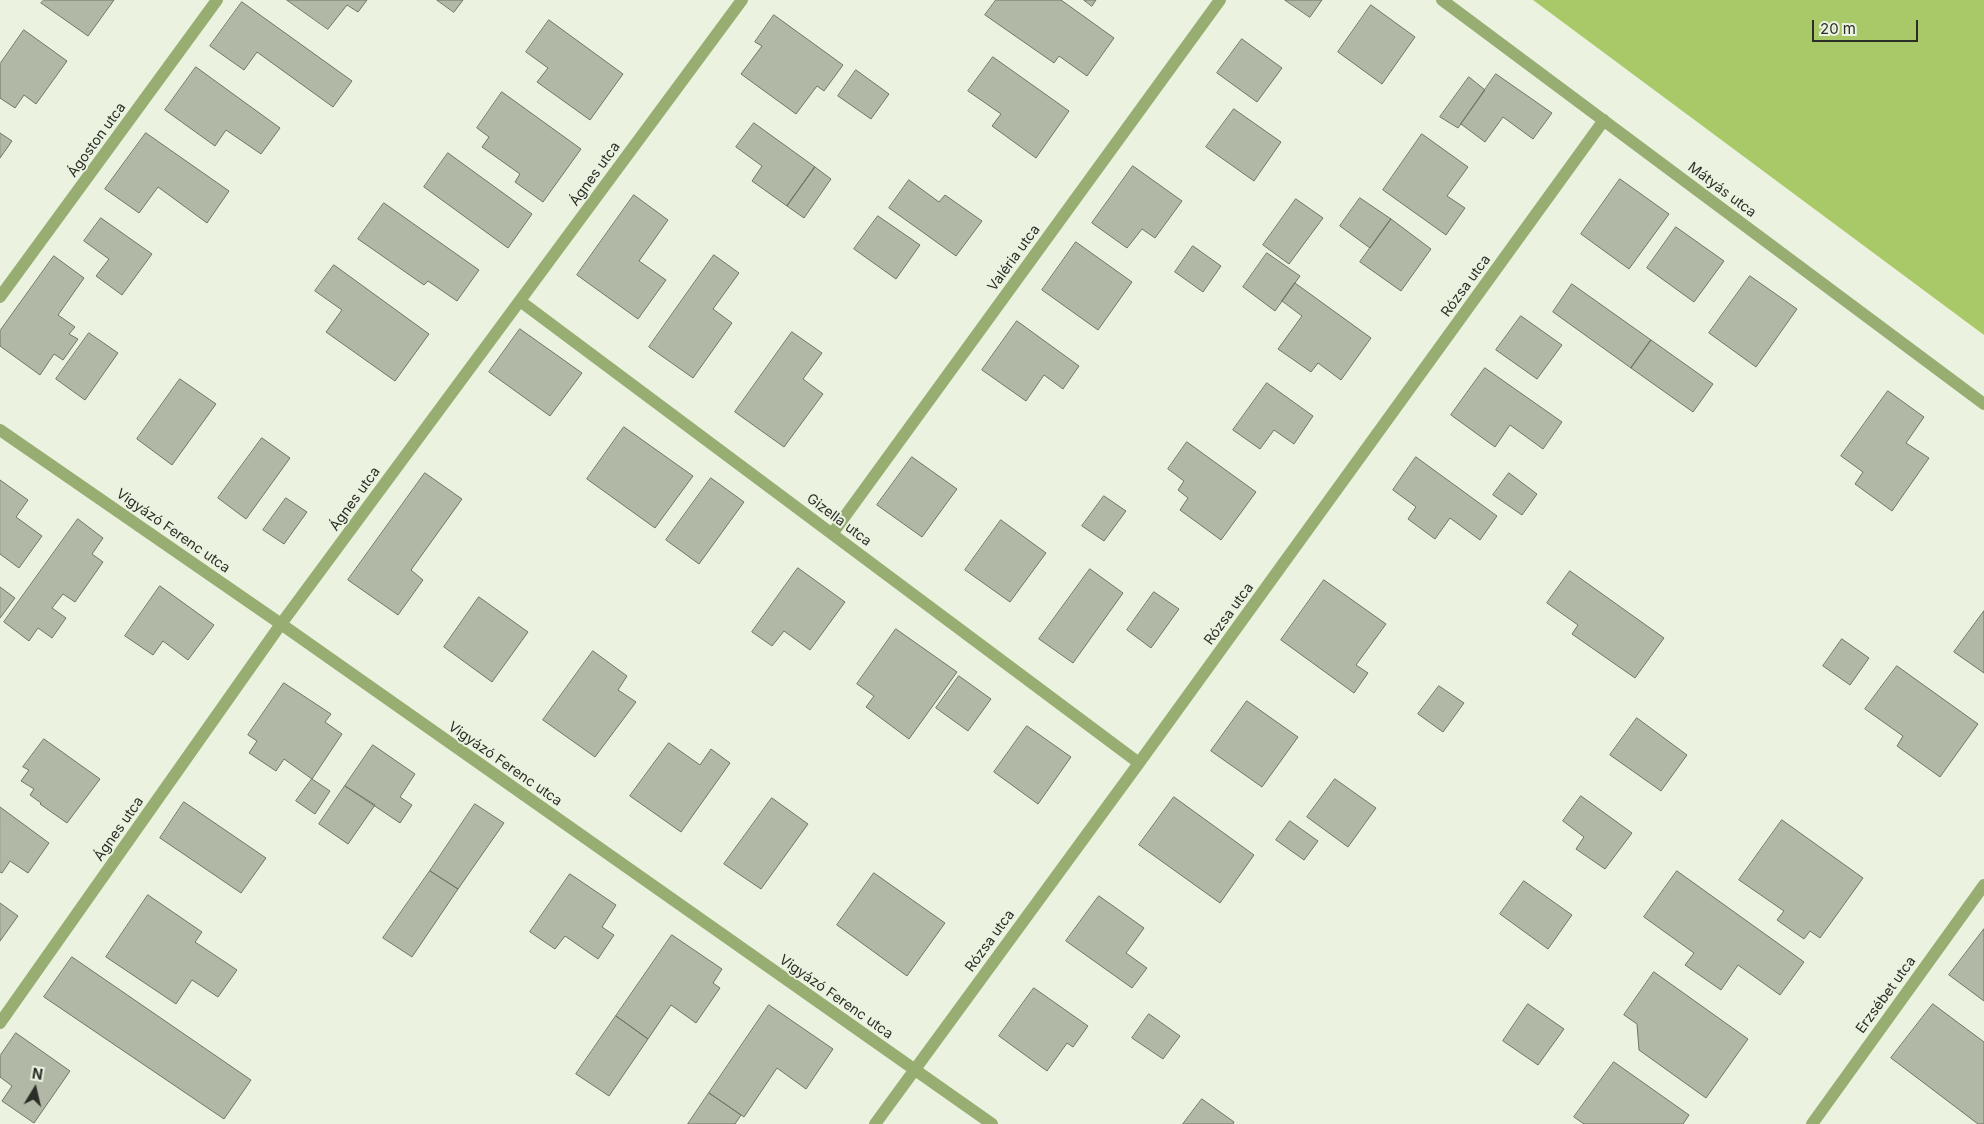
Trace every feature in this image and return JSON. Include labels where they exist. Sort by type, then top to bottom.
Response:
[{"type":"street","name":"Ágoston utca","points":[[0,297],[217,0]]},
{"type":"street","name":"Ágnes utca","points":[[0,1023],[281,624],[742,0]]},
{"type":"street","name":"Valéria utca","points":[[832,534],[1220,0]]},
{"type":"street","name":"Mátyás utca","points":[[1442,0],[1984,404]]},
{"type":"street","name":"Rózsa utca","points":[[875,1124],[1140,763],[1604,120]]},
{"type":"street","name":"Gizella utca","points":[[520,301],[1140,763]]},
{"type":"street","name":"Vigyázó Ferenc utca","points":[[0,430],[281,624],[992,1124]]},
{"type":"street","name":"Erzsébet utca","points":[[1812,1124],[1984,884]]},
{"type":"green space","points":[[1533,0],[1984,0],[1984,335]]},
{"type":"building","points":[[44,0],[114,0],[88,36],[41,3]]},
{"type":"building","points":[[287,0],[367,0],[358,12],[347,5],[328,29]]},
{"type":"building","points":[[437,0],[463,0],[454,12]]},
{"type":"building","points":[[996,0],[1061,0],[1114,38],[1087,76],[1059,56],[1054,63],[985,15]]},
{"type":"building","points":[[1084,0],[1096,0],[1092,6]]},
{"type":"building","points":[[1285,0],[1322,0],[1310,17]]},
{"type":"building","points":[[242,2],[352,81],[333,107],[257,52],[244,70],[210,46]]},
{"type":"building","points":[[1371,5],[1415,37],[1382,84],[1338,52]]},
{"type":"building","points":[[774,15],[843,65],[824,91],[817,86],[796,114],[741,74],[762,46],[755,42]]},
{"type":"building","points":[[549,20],[623,74],[590,120],[537,82],[548,68],[526,52]]},
{"type":"building","points":[[24,30],[67,61],[36,104],[24,95],[15,108],[0,98],[0,64]]},
{"type":"building","points":[[1242,39],[1282,68],[1257,102],[1217,73]]},
{"type":"building","points":[[993,57],[1069,111],[1036,158],[992,126],[1001,114],[968,91]]},
{"type":"building","points":[[196,67],[280,128],[261,154],[226,130],[215,146],[165,110]]},
{"type":"building","points":[[856,70],[889,94],[871,119],[838,96]]},
{"type":"building","points":[[1496,74],[1552,113],[1533,139],[1503,117],[1485,142],[1461,124]]},
{"type":"building","points":[[1469,77],[1485,90],[1458,128],[1440,117]]},
{"type":"building","points":[[502,92],[581,149],[543,202],[515,182],[520,174],[482,147],[489,137],[477,128]]},
{"type":"building","points":[[1234,109],[1281,142],[1254,181],[1206,147]]},
{"type":"building","points":[[754,123],[815,167],[787,206],[752,181],[762,166],[736,147]]},
{"type":"building","points":[[0,133],[12,141],[0,158]]},
{"type":"building","points":[[146,133],[229,191],[207,223],[158,187],[139,213],[105,189]]},
{"type":"building","points":[[1422,134],[1468,167],[1447,196],[1465,208],[1446,235],[1383,190]]},
{"type":"building","points":[[448,153],[532,214],[508,248],[424,187]]},
{"type":"building","points":[[1133,166],[1182,201],[1155,238],[1142,229],[1127,248],[1092,223]]},
{"type":"building","points":[[815,167],[831,179],[804,218],[787,206]]},
{"type":"building","points":[[1620,179],[1669,214],[1629,269],[1581,234]]},
{"type":"building","points":[[909,180],[939,202],[945,195],[982,221],[956,256],[889,208]]},
{"type":"building","points":[[634,195],[668,220],[639,261],[666,280],[638,319],[577,275]]},
{"type":"building","points":[[1360,198],[1391,219],[1370,248],[1340,226]]},
{"type":"building","points":[[1296,199],[1323,218],[1289,264],[1263,245]]},
{"type":"building","points":[[384,203],[479,270],[457,301],[428,281],[424,285],[358,239]]},
{"type":"building","points":[[878,216],[920,245],[896,279],[854,249]]},
{"type":"building","points":[[101,218],[152,254],[122,295],[96,276],[109,259],[84,241]]},
{"type":"building","points":[[1391,219],[1431,249],[1401,291],[1360,262]]},
{"type":"building","points":[[1676,227],[1724,261],[1694,302],[1647,268]]},
{"type":"building","points":[[1076,242],[1132,282],[1098,330],[1042,290]]},
{"type":"building","points":[[1193,246],[1221,266],[1203,292],[1175,272]]},
{"type":"building","points":[[1267,253],[1300,276],[1275,311],[1243,287]]},
{"type":"building","points":[[714,255],[739,273],[713,309],[732,323],[693,378],[649,347]]},
{"type":"building","points":[[54,256],[84,278],[58,315],[75,327],[69,334],[78,339],[63,360],[54,354],[40,375],[0,346],[0,331]]},
{"type":"building","points":[[334,265],[429,334],[395,381],[326,332],[342,310],[315,291]]},
{"type":"building","points":[[1750,276],[1797,309],[1756,367],[1709,333]]},
{"type":"building","points":[[1295,283],[1371,338],[1341,380],[1318,363],[1311,372],[1278,349],[1302,316],[1282,301]]},
{"type":"building","points":[[1572,284],[1651,340],[1631,368],[1553,312]]},
{"type":"building","points":[[1521,316],[1562,345],[1537,379],[1496,350]]},
{"type":"building","points":[[1017,321],[1079,366],[1063,389],[1044,375],[1026,401],[982,370]]},
{"type":"building","points":[[520,329],[582,373],[550,416],[489,372]]},
{"type":"building","points":[[792,332],[822,353],[803,379],[823,394],[784,447],[735,412]]},
{"type":"building","points":[[89,333],[118,353],[85,400],[56,379]]},
{"type":"building","points":[[1651,340],[1713,384],[1693,412],[1631,368]]},
{"type":"building","points":[[1485,368],[1562,422],[1543,449],[1510,425],[1495,447],[1451,415]]},
{"type":"building","points":[[180,379],[216,404],[172,465],[137,439]]},
{"type":"building","points":[[1267,383],[1313,416],[1294,444],[1274,430],[1260,449],[1233,430]]},
{"type":"building","points":[[1888,391],[1924,417],[1906,443],[1929,458],[1892,511],[1855,484],[1863,472],[1841,456]]},
{"type":"building","points":[[624,427],[693,476],[655,528],[587,479]]},
{"type":"building","points":[[262,438],[290,458],[246,519],[218,498]]},
{"type":"building","points":[[1187,442],[1256,492],[1221,540],[1180,510],[1188,498],[1178,490],[1184,481],[1168,469]]},
{"type":"building","points":[[912,457],[957,489],[922,537],[877,505]]},
{"type":"building","points":[[1416,457],[1497,516],[1480,540],[1450,518],[1435,539],[1408,519],[1416,507],[1393,490]]},
{"type":"building","points":[[425,473],[462,499],[411,570],[423,580],[398,615],[348,580]]},
{"type":"building","points":[[1509,473],[1537,494],[1522,515],[1493,495]]},
{"type":"building","points":[[711,478],[744,502],[699,564],[666,540]]},
{"type":"building","points":[[0,480],[28,500],[16,517],[42,536],[19,568],[0,554]]},
{"type":"building","points":[[1104,496],[1126,511],[1104,541],[1082,526]]},
{"type":"building","points":[[286,498],[307,512],[284,544],[263,530]]},
{"type":"building","points":[[78,519],[103,538],[92,554],[103,562],[75,602],[63,594],[52,608],[66,618],[52,638],[38,628],[29,641],[4,622]]},
{"type":"building","points":[[1001,520],[1046,553],[1010,602],[965,570]]},
{"type":"building","points":[[798,568],[845,602],[810,650],[784,631],[772,646],[752,632]]},
{"type":"building","points":[[1090,569],[1123,593],[1073,663],[1039,639]]},
{"type":"building","points":[[1570,571],[1664,638],[1635,678],[1572,634],[1578,625],[1547,603]]},
{"type":"building","points":[[1324,580],[1386,624],[1356,665],[1368,673],[1354,693],[1281,640]]},
{"type":"building","points":[[160,586],[214,625],[188,660],[163,641],[153,655],[125,636]]},
{"type":"building","points":[[0,587],[15,598],[0,618]]},
{"type":"building","points":[[1154,592],[1179,609],[1151,648],[1127,630]]},
{"type":"building","points":[[479,597],[528,632],[492,682],[444,647]]},
{"type":"building","points":[[1984,611],[1984,673],[1954,652]]},
{"type":"building","points":[[896,629],[957,672],[909,739],[866,707],[874,696],[857,684]]},
{"type":"building","points":[[1842,639],[1869,658],[1850,685],[1823,666]]},
{"type":"building","points":[[593,651],[627,676],[618,690],[636,702],[595,757],[543,720]]},
{"type":"building","points":[[1897,666],[1978,724],[1940,777],[1897,746],[1903,736],[1865,709]]},
{"type":"building","points":[[959,676],[991,699],[968,731],[936,708]]},
{"type":"building","points":[[284,683],[331,714],[325,722],[342,734],[312,779],[284,759],[276,771],[249,753],[257,741],[248,735]]},
{"type":"building","points":[[1439,686],[1464,703],[1443,732],[1418,714]]},
{"type":"building","points":[[1247,701],[1298,737],[1262,787],[1211,751]]},
{"type":"building","points":[[1637,718],[1687,755],[1661,791],[1610,755]]},
{"type":"building","points":[[1027,726],[1071,757],[1038,804],[994,772]]},
{"type":"building","points":[[44,739],[100,779],[67,823],[30,795],[34,789],[21,781],[29,770],[23,767]]},
{"type":"building","points":[[669,743],[700,765],[711,749],[730,763],[681,832],[630,796]]},
{"type":"building","points":[[373,745],[415,774],[400,797],[412,805],[400,823],[345,786]]},
{"type":"building","points":[[312,779],[330,791],[315,814],[296,801]]},
{"type":"building","points":[[1335,779],[1376,808],[1348,847],[1307,817]]},
{"type":"building","points":[[345,786],[375,805],[348,844],[319,824]]},
{"type":"building","points":[[1581,796],[1632,833],[1605,869],[1576,849],[1584,837],[1563,821]]},
{"type":"building","points":[[1174,797],[1254,855],[1220,903],[1139,845]]},
{"type":"building","points":[[772,798],[808,824],[761,889],[724,864]]},
{"type":"building","points":[[184,802],[266,858],[241,893],[160,838]]},
{"type":"building","points":[[475,804],[504,823],[458,889],[430,871]]},
{"type":"building","points":[[0,807],[49,843],[28,873],[10,861],[2,873],[0,872]]},
{"type":"building","points":[[1782,820],[1863,878],[1820,938],[1810,931],[1804,939],[1777,920],[1784,911],[1739,880]]},
{"type":"building","points":[[1290,821],[1318,841],[1304,860],[1276,840]]},
{"type":"building","points":[[430,871],[458,889],[412,957],[383,938]]},
{"type":"building","points":[[1677,871],[1804,962],[1780,995],[1738,965],[1721,990],[1685,965],[1694,953],[1644,917]]},
{"type":"building","points":[[874,873],[945,923],[907,976],[837,925]]},
{"type":"building","points":[[570,874],[616,905],[602,927],[614,935],[598,959],[565,936],[555,949],[530,932]]},
{"type":"building","points":[[1524,881],[1572,915],[1548,949],[1500,914]]},
{"type":"building","points":[[148,895],[202,932],[195,942],[237,970],[218,997],[192,980],[176,1004],[106,957]]},
{"type":"building","points":[[1099,896],[1144,928],[1126,953],[1147,968],[1132,988],[1066,941]]},
{"type":"building","points":[[0,903],[18,916],[0,941]]},
{"type":"building","points":[[1984,929],[1984,1001],[1949,975]]},
{"type":"building","points":[[672,935],[722,969],[713,983],[720,988],[696,1023],[671,1005],[648,1039],[616,1016]]},
{"type":"building","points":[[72,957],[251,1080],[224,1119],[44,997]]},
{"type":"building","points":[[1654,972],[1748,1039],[1706,1098],[1639,1050],[1637,1024],[1624,1015]]},
{"type":"building","points":[[1034,988],[1088,1026],[1073,1047],[1067,1043],[1047,1071],[999,1036]]},
{"type":"building","points":[[1528,1004],[1564,1029],[1538,1065],[1503,1041]]},
{"type":"building","points":[[1933,1004],[1984,1042],[1984,1124],[1978,1124],[1891,1058]]},
{"type":"building","points":[[769,1005],[833,1049],[806,1089],[777,1068],[744,1117],[709,1093]]},
{"type":"building","points":[[1149,1014],[1180,1036],[1163,1059],[1132,1038]]},
{"type":"building","points":[[616,1016],[648,1039],[609,1096],[576,1074]]},
{"type":"building","points":[[16,1033],[70,1071],[34,1123],[2,1101],[12,1086],[0,1077],[0,1056]]},
{"type":"building","points":[[1614,1062],[1689,1115],[1683,1124],[1584,1124],[1574,1117]]},
{"type":"building","points":[[709,1093],[741,1115],[735,1124],[688,1124]]},
{"type":"building","points":[[1202,1099],[1234,1122],[1233,1124],[1183,1124]]}]
